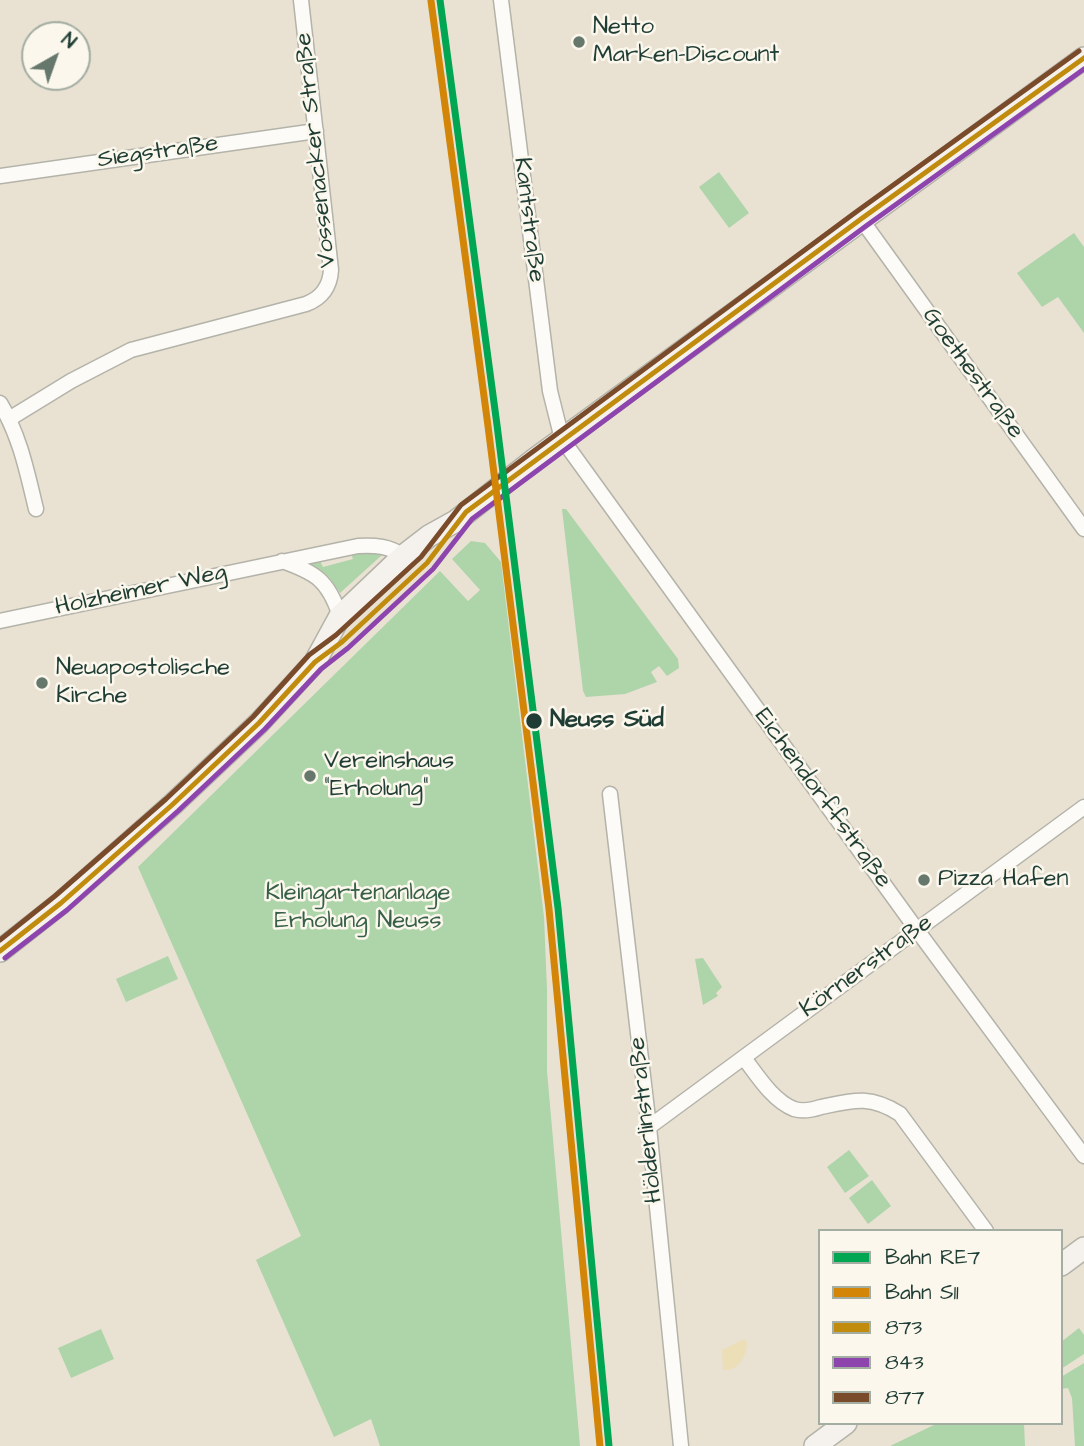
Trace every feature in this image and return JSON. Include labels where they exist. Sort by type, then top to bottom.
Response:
[{"type":"main road","points":[[1,949],[61,903],[173,805],[259,723],[314,662],[340,616],[403,556],[429,536],[456,521],[562,439],[1084,58]]},
{"type":"main road","points":[[1063,1264],[1084,1248]]},
{"type":"main road","points":[[816,1446],[843,1425]]},
{"type":"street","name":"Vossenacker Straße","points":[[9,419],[71,381],[131,350],[306,304],[321,295],[329,282],[331,270],[301,0]]},
{"type":"street","name":"Kantstraße","points":[[501,0],[550,391],[562,439]]},
{"type":"street","name":"Siegstraße","points":[[0,176],[316,131]]},
{"type":"street","name":"Goethestraße","points":[[861,219],[1084,529]]},
{"type":"street","points":[[0,403],[23,454],[36,509]]},
{"type":"street","name":"Eichendorffstraße","points":[[562,439],[1084,1156]]},
{"type":"street","name":"Holzheimer Weg","points":[[0,621],[368,545],[395,550],[403,556]]},
{"type":"street","points":[[281,561],[312,573],[324,582],[334,598],[340,616]]},
{"type":"street","name":"Hölderlinstraße","points":[[610,794],[649,1127],[681,1446]]},
{"type":"street","name":"Körnerstraße","points":[[649,1127],[1084,807]]},
{"type":"street","points":[[744,1058],[767,1087],[792,1108],[813,1110],[846,1101],[867,1099],[883,1103],[900,1114],[985,1229]]},
{"type":"green space","points":[[719,172],[749,213],[729,228],[699,187]]},
{"type":"green space","points":[[1074,233],[1084,247],[1084,333],[1058,297],[1042,307],[1017,273]]},
{"type":"green space","points":[[562,509],[566,509],[678,659],[679,668],[667,676],[659,666],[651,672],[657,682],[625,694],[586,697],[583,691]]},
{"type":"green space","name":"Kleingartenanlage Erholung Neuss","points":[[471,541],[485,543],[501,562],[544,917],[547,1071],[580,1446],[380,1446],[371,1419],[334,1437],[256,1260],[301,1236],[138,867],[440,571],[468,601],[480,590],[452,559]]},
{"type":"green space","points":[[381,552],[382,555],[340,593],[329,577],[307,563],[320,561],[323,567],[353,559],[351,553]]},
{"type":"green space","points":[[168,956],[178,979],[126,1002],[116,979]]},
{"type":"green space","points":[[703,958],[722,987],[716,993],[718,996],[703,1005],[695,959]]},
{"type":"green space","points":[[849,1150],[869,1176],[845,1193],[827,1167]]},
{"type":"green space","points":[[872,1180],[891,1206],[868,1224],[849,1198]]},
{"type":"green space","points":[[1079,1328],[1084,1335],[1084,1354],[1063,1368],[1063,1340]]},
{"type":"green space","points":[[101,1329],[114,1359],[71,1378],[58,1348]]},
{"type":"green space","points":[[1084,1363],[1084,1446],[1075,1446],[1072,1398],[1068,1388],[1063,1389],[1063,1376]]},
{"type":"green space","points":[[934,1425],[1024,1425],[1025,1446],[890,1446]]},
{"type":"sand","points":[[745,1339],[747,1343],[741,1362],[729,1370],[723,1370],[722,1350]]},
{"type":"rail line","name":"RE7","points":[[440,0],[558,908],[609,1446]]},
{"type":"rail line","name":"S11","points":[[431,1],[549,909],[600,1446]]},
{"type":"transit line","name":"877","points":[[0,940],[166,799],[253,717],[309,655],[336,635],[421,557],[461,505],[856,212],[1079,51]]},
{"type":"transit line","name":"873","points":[[0,951],[61,903],[172,805],[259,723],[315,662],[342,642],[427,563],[466,512],[861,219],[1084,58]]},
{"type":"transit line","name":"843","points":[[5,958],[67,910],[178,811],[265,729],[321,669],[348,648],[433,569],[472,519],[866,226],[1084,69]]},
{"type":"place","name":"Netto Marken-Discount","points":[[579,42]]},
{"type":"place","name":"Neuapostolische Kirche","points":[[42,683]]},
{"type":"place","name":"Neuss Süd","points":[[534,721]]},
{"type":"place","name":"Vereinshaus \"Erholung\"","points":[[310,776]]},
{"type":"place","name":"Pizza Hafen","points":[[924,880]]}]
